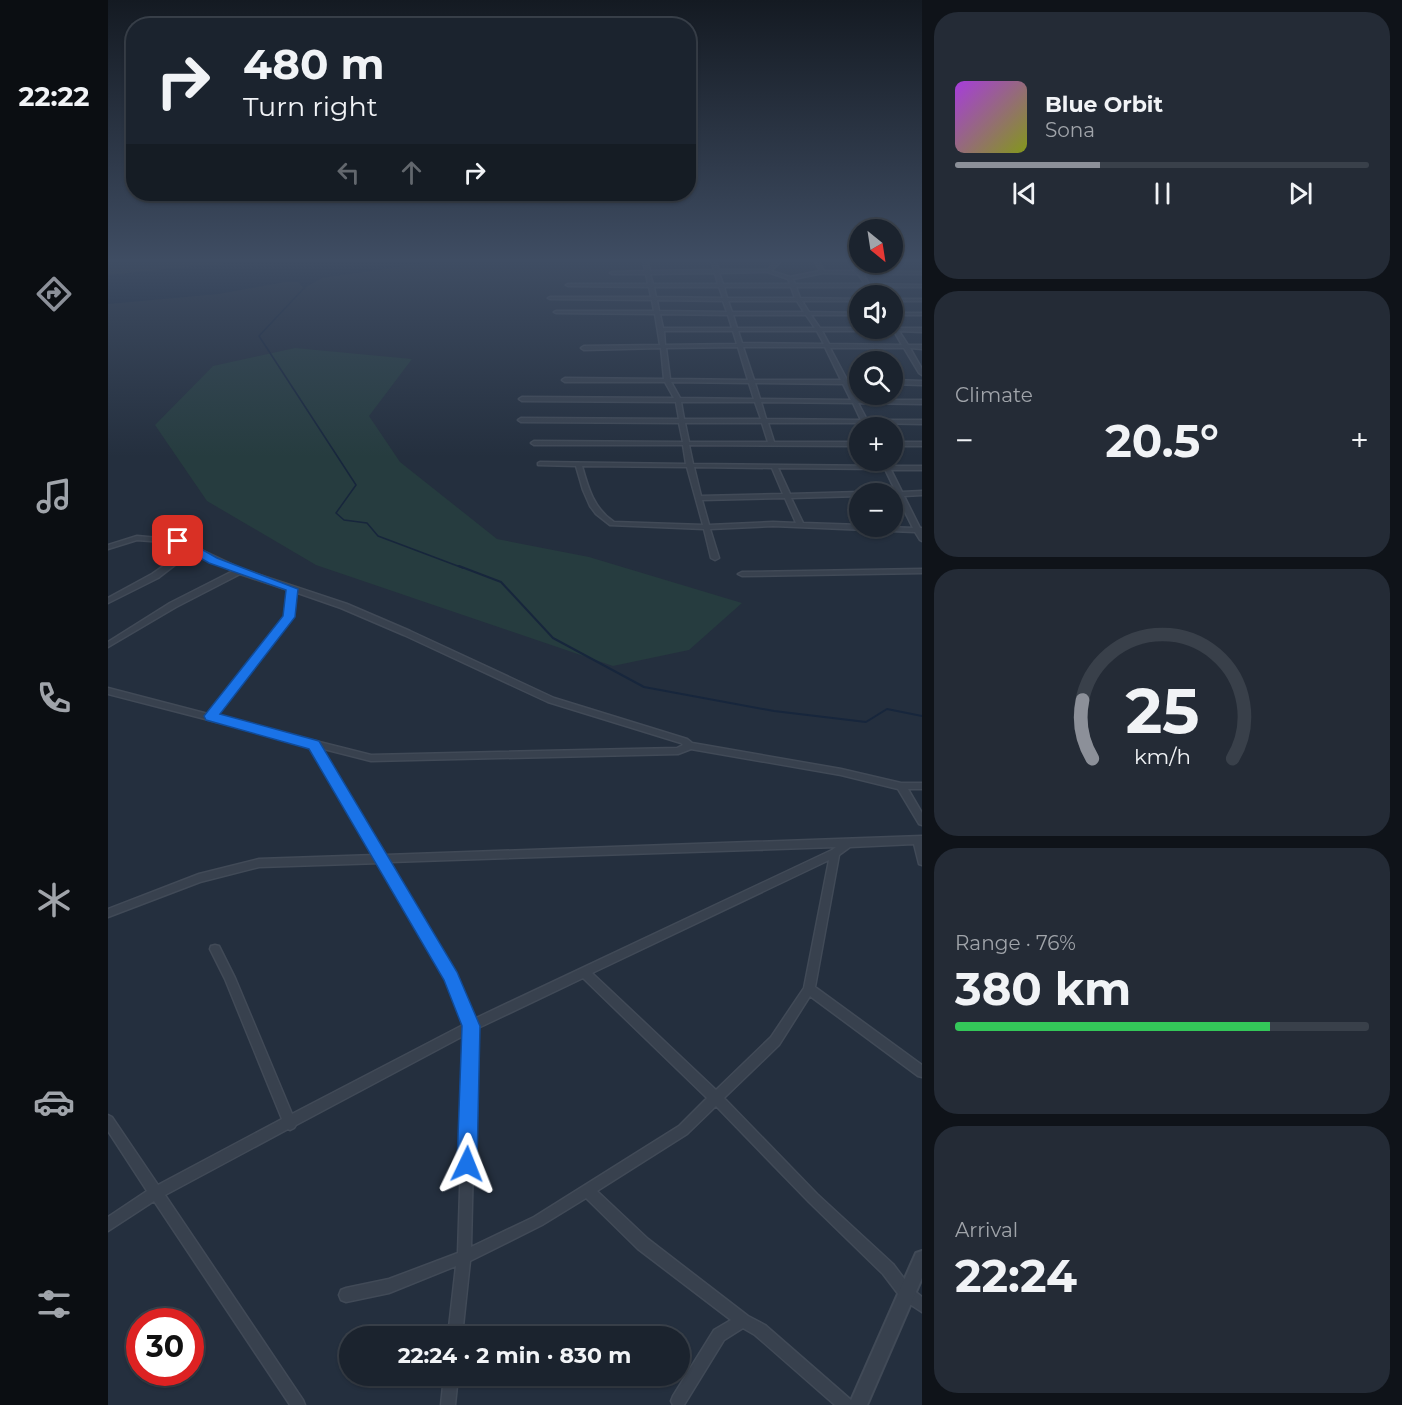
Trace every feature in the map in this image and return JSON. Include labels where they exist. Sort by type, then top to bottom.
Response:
[{"type":"street","points":[[660,326],[667,381],[678,400],[690,466],[715,558]]},
{"type":"street","points":[[732,326],[759,400],[771,444]]},
{"type":"street","points":[[816,326],[849,392]]},
{"type":"street","points":[[661,329],[849,330]]},
{"type":"street","points":[[903,330],[922,330]]},
{"type":"street","points":[[902,339],[922,373]]},
{"type":"street","points":[[584,348],[740,345],[922,347]]},
{"type":"street","points":[[565,380],[849,382]]},
{"type":"street","points":[[903,382],[922,382]]},
{"type":"street","points":[[522,399],[849,401]]},
{"type":"street","points":[[903,402],[922,402]]},
{"type":"street","points":[[521,420],[765,420],[849,424]]},
{"type":"street","points":[[903,423],[922,422]]},
{"type":"street","points":[[534,443],[849,444]]},
{"type":"street","points":[[903,444],[922,444]]},
{"type":"street","points":[[540,464],[849,465]]},
{"type":"street","points":[[579,465],[584,484],[600,517],[612,524],[706,527],[801,525],[920,530]]},
{"type":"street","points":[[774,466],[801,525]]},
{"type":"street","points":[[903,466],[922,468]]},
{"type":"street","points":[[903,494],[922,493]]},
{"type":"street","points":[[698,498],[849,494]]},
{"type":"street","points":[[903,504],[920,530],[922,539]]},
{"type":"street","points":[[108,547],[137,538],[178,541],[239,571],[344,606],[551,700],[684,741],[690,746],[841,772],[901,786],[922,786]]},
{"type":"street","points":[[108,601],[155,576],[193,548]]},
{"type":"street","points":[[108,645],[173,605],[239,571]]},
{"type":"street","points":[[742,574],[922,571]]},
{"type":"street","points":[[211,716],[289,617],[292,589]]},
{"type":"street","points":[[108,692],[371,758],[678,751],[690,746]]},
{"type":"street","points":[[314,745],[383,858],[451,977],[471,1026],[464,1257],[456,1326]]},
{"type":"street","points":[[901,786],[922,821]]},
{"type":"street","points":[[108,913],[199,878],[259,863],[920,840],[922,861]]},
{"type":"street","points":[[108,1225],[155,1193],[290,1124],[471,1026],[586,974],[835,854],[848,843]]},
{"type":"street","points":[[345,1295],[389,1286],[464,1257],[538,1221],[683,1130],[775,1041],[808,989],[835,854]]},
{"type":"street","points":[[215,949],[230,978],[290,1124]]},
{"type":"street","points":[[586,974],[888,1269],[907,1294],[922,1305]]},
{"type":"street","points":[[808,989],[922,1072]]},
{"type":"street","points":[[108,1121],[298,1405]]},
{"type":"street","points":[[587,1190],[642,1244],[743,1321],[760,1330],[846,1405]]},
{"type":"street","points":[[858,1405],[922,1259]]},
{"type":"street","points":[[678,1401],[719,1335],[743,1321]]},
{"type":"street","points":[[448,1405],[450,1386]]},
{"type":"green space","points":[[295,348],[412,359],[369,416],[400,462],[497,539],[589,557],[742,603],[689,650],[613,666],[316,565],[207,501],[155,425],[213,366]]},
{"type":"waterway","points":[[269,326],[259,336],[356,485],[336,513],[344,520],[367,523],[378,536],[463,568]]},
{"type":"waterway","points":[[459,566],[501,582],[553,638],[644,687],[774,711],[866,722],[887,709],[922,716]]},
{"type":"route","points":[[178,541],[239,571],[292,589],[289,617],[248,672],[211,716],[314,745],[395,878],[451,977],[471,1026],[467,1164]]}]
